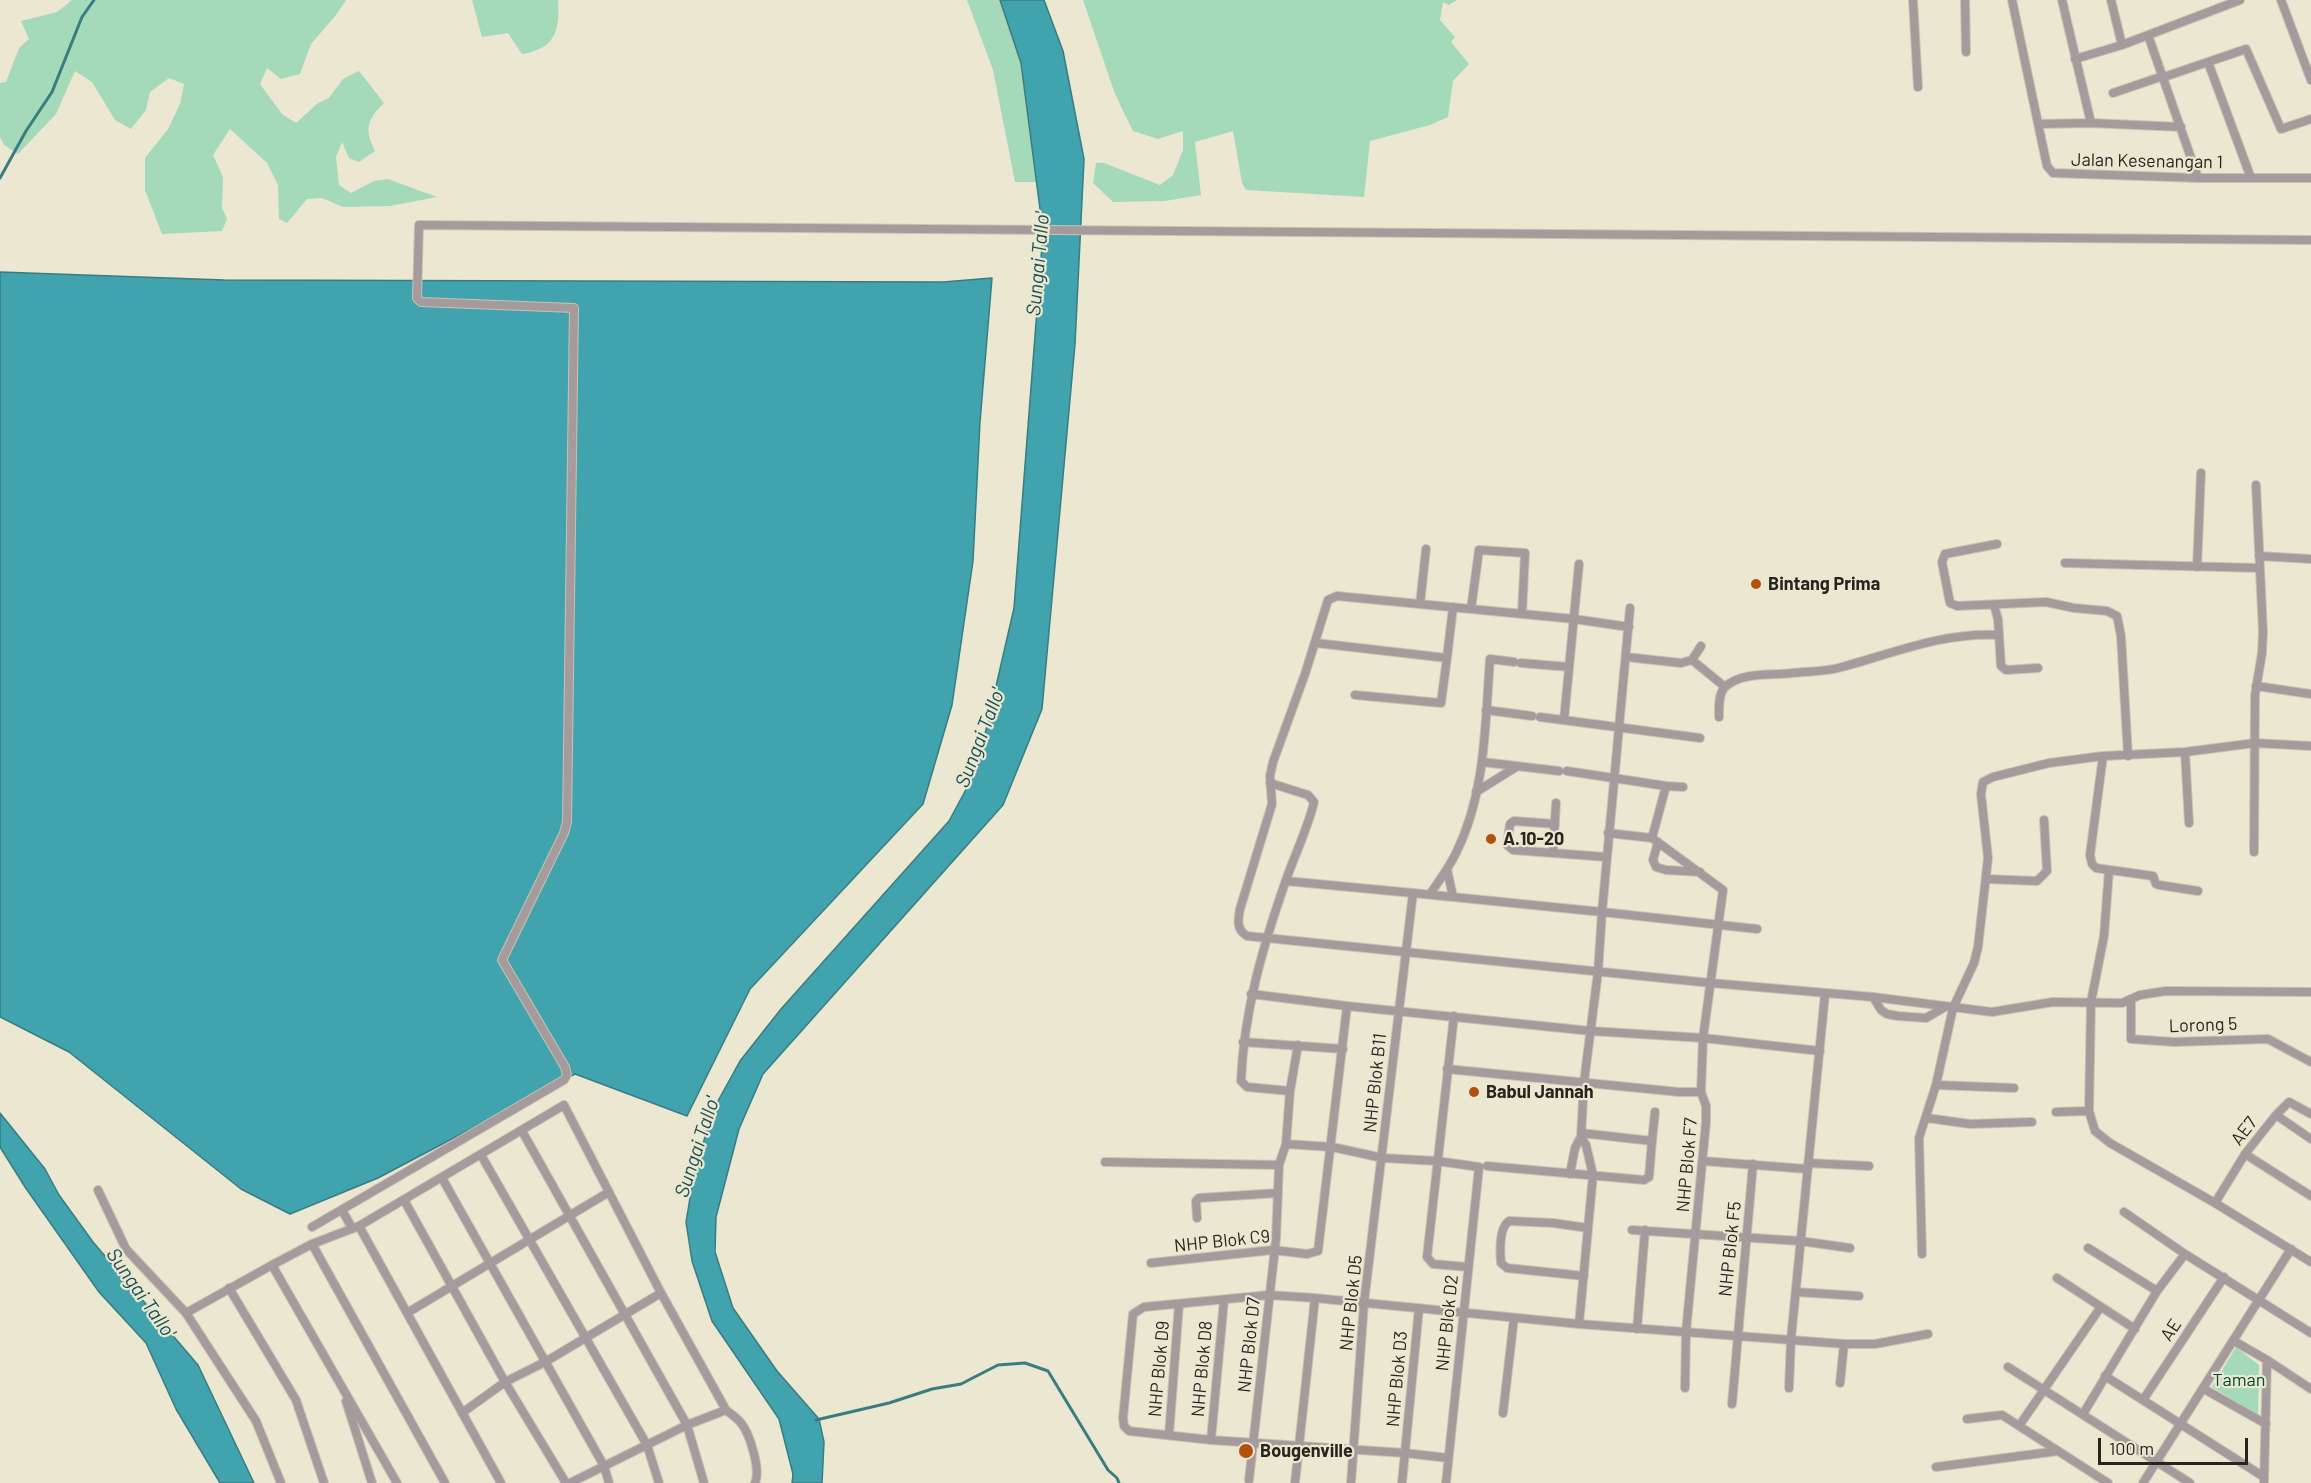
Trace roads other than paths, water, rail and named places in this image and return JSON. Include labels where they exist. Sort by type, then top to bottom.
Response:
[{"type":"street","points":[[1912,0],[1918,87]]},
{"type":"street","points":[[1965,0],[1966,52]]},
{"type":"street","name":"Jalan Kesenangan 1","points":[[2012,0],[2047,165],[2054,173],[2198,178],[2311,178]]},
{"type":"street","points":[[2062,0],[2091,123]]},
{"type":"street","points":[[2111,0],[2122,45]]},
{"type":"street","points":[[2075,58],[2122,45],[2238,0]]},
{"type":"street","points":[[2281,0],[2311,80]]},
{"type":"street","points":[[2148,35],[2198,178]]},
{"type":"street","points":[[2113,93],[2246,49],[2281,129],[2311,119]]},
{"type":"street","points":[[2208,62],[2251,178]]},
{"type":"street","points":[[2039,124],[2091,123],[2181,127]]},
{"type":"street","points":[[312,1227],[564,1080],[567,1075],[565,1067],[502,960],[567,822],[574,308],[421,302],[417,298],[419,225],[2311,240]]},
{"type":"street","points":[[2197,567],[2201,473]]},
{"type":"street","points":[[2254,852],[2256,686],[2263,632],[2256,485]]},
{"type":"street","points":[[1998,544],[1949,552],[1943,557],[1950,603],[1956,606],[2046,602],[2074,608],[2108,611],[2117,616],[2121,636],[2128,756]]},
{"type":"street","points":[[1420,604],[1426,549]]},
{"type":"street","points":[[1471,609],[1479,550],[1525,553],[1522,614]]},
{"type":"street","points":[[2259,556],[2311,559]]},
{"type":"street","points":[[2066,563],[2259,568]]},
{"type":"street","points":[[1564,720],[1579,564]]},
{"type":"street","points":[[1629,627],[1574,619],[1331,597],[1326,602],[1316,643],[1273,762],[1270,783],[1272,804],[1248,877],[1238,921],[1241,932],[1246,936],[1873,997],[2002,1012],[2041,1003],[2118,1003],[2145,993],[2166,991],[2311,992]]},
{"type":"street","points":[[1994,605],[2000,660],[2006,670],[2038,668]]},
{"type":"street","points":[[1354,695],[1446,703],[1447,658],[1454,607]]},
{"type":"street","points":[[1570,1174],[1575,1148],[1581,1135],[1584,1082],[1598,972],[1608,833],[1630,608]]},
{"type":"street","points":[[1719,717],[1719,701],[1725,687],[1751,676],[1840,668],[1891,651],[1948,638],[1968,634],[1998,635]]},
{"type":"street","points":[[1316,643],[1447,658]]},
{"type":"street","points":[[1626,657],[1681,663],[1692,660],[1701,646]]},
{"type":"street","points":[[1430,894],[1458,849],[1476,792],[1482,762],[1490,659],[1569,667]]},
{"type":"street","points":[[1692,660],[1725,687]]},
{"type":"street","points":[[2256,686],[2311,694]]},
{"type":"street","points":[[1486,710],[1700,738]]},
{"type":"street","points":[[1922,1254],[1918,1144],[1936,1085],[1953,1008],[1974,963],[1988,858],[1981,794],[1983,782],[1993,777],[2049,763],[2103,756],[2185,752],[2256,743],[2311,746]]},
{"type":"street","points":[[2185,752],[2189,823]]},
{"type":"street","points":[[2103,756],[2090,855],[2092,864],[2096,868],[2152,876],[2157,884],[2198,891]]},
{"type":"street","points":[[1482,762],[1683,787]]},
{"type":"street","points":[[1476,792],[1516,767]]},
{"type":"street","points":[[1270,783],[1308,795],[1314,802],[1266,938],[1252,990],[1244,1042],[1242,1084],[1246,1087],[1290,1091]]},
{"type":"street","points":[[1666,786],[1653,860],[1659,869],[1701,872]]},
{"type":"street","points":[[1553,852],[1556,803]]},
{"type":"street","points":[[1986,879],[2037,881],[2043,877],[2047,871],[2044,820]]},
{"type":"street","points":[[1555,824],[1514,821],[1510,824],[1507,845],[1513,850],[1606,857]]},
{"type":"street","points":[[1608,833],[1655,840],[1723,890],[1703,1038],[1701,1092]]},
{"type":"street","points":[[1447,869],[1453,897]]},
{"type":"street","points":[[2109,870],[2104,936],[2091,1002],[2089,1111],[2095,1131],[2101,1138],[2215,1203],[2311,1262]]},
{"type":"street","points":[[1286,881],[1757,929]]},
{"type":"street","name":"NHP Blok B11","points":[[1383,1158],[1413,893]]},
{"type":"street","points":[[1252,990],[1347,1006],[1590,1031],[1703,1038],[1820,1051]]},
{"type":"street","points":[[1789,1388],[1791,1340],[1824,994]]},
{"type":"street","points":[[1873,997],[1881,1010],[1898,1016],[1926,1018],[1945,1007]]},
{"type":"street","name":"Lorong 5","points":[[2131,999],[2131,1039],[2174,1042],[2268,1039],[2311,1062]]},
{"type":"street","name":"NHP Blok B11","points":[[1321,1238],[1347,1006]]},
{"type":"street","points":[[1454,1016],[1428,1257],[1433,1264],[1468,1267]]},
{"type":"street","points":[[1244,1042],[1343,1049]]},
{"type":"street","name":"NHP Blok D7","points":[[1249,1480],[1276,1239],[1279,1165],[1286,1144],[1290,1091],[1298,1045]]},
{"type":"street","name":"NHP Blok F7","points":[[1447,1069],[1679,1092],[1701,1092],[1706,1106],[1703,1161],[1686,1332],[1685,1388]]},
{"type":"street","points":[[1936,1085],[2014,1088]]},
{"type":"street","points":[[2276,1115],[2289,1102],[2311,1114]]},
{"type":"street","points":[[186,1313],[272,1265],[356,1227],[564,1105],[661,1293],[726,1410],[741,1424],[752,1445],[758,1477],[755,1483]]},
{"type":"street","points":[[2056,1112],[2089,1111]]},
{"type":"street","points":[[1286,1144],[1332,1147],[1383,1158],[1647,1179],[1651,1172],[1655,1112]]},
{"type":"street","name":"AE7","points":[[2215,1203],[2245,1154],[2276,1115],[2311,1139]]},
{"type":"street","points":[[1927,1118],[1970,1124],[2032,1122]]},
{"type":"street","points":[[522,1131],[687,1425],[704,1483]]},
{"type":"street","points":[[1581,1135],[1652,1141]]},
{"type":"street","points":[[1579,1324],[1593,1175],[1586,1145],[1581,1135]]},
{"type":"street","points":[[2245,1154],[2311,1196]]},
{"type":"street","points":[[481,1155],[647,1445],[659,1483]]},
{"type":"street","name":"NHP Blok D5","points":[[1351,1483],[1364,1303],[1383,1158]]},
{"type":"street","points":[[1703,1161],[1808,1166],[1869,1166]]},
{"type":"street","points":[[1105,1162],[1279,1165]]},
{"type":"street","name":"NHP Blok F5","points":[[1731,1404],[1753,1164]]},
{"type":"street","name":"NHP Blok D2","points":[[1446,1483],[1462,1313],[1483,1167]]},
{"type":"street","points":[[442,1178],[604,1466],[609,1483]]},
{"type":"street","points":[[98,1190],[126,1249],[186,1313],[256,1422],[281,1483]]},
{"type":"street","points":[[407,1313],[609,1192]]},
{"type":"street","points":[[1197,1218],[1196,1201],[1199,1198],[1278,1193]]},
{"type":"street","points":[[404,1200],[505,1382],[568,1483],[687,1425],[726,1410]]},
{"type":"street","points":[[342,1210],[356,1227],[407,1313],[501,1483]]},
{"type":"street","points":[[2124,1212],[2185,1254],[2311,1333]]},
{"type":"street","points":[[1584,1276],[1507,1268],[1501,1263],[1500,1255],[1504,1226],[1509,1221],[1553,1223],[1588,1228]]},
{"type":"street","points":[[1632,1230],[1800,1241],[1850,1248]]},
{"type":"street","points":[[1636,1329],[1645,1230]]},
{"type":"street","name":"NHP Blok C9","points":[[1151,1263],[1274,1250],[1312,1253],[1318,1251],[1321,1238]]},
{"type":"street","points":[[312,1245],[444,1483]]},
{"type":"street","name":"AE","points":[[2088,1248],[2157,1292]]},
{"type":"street","points":[[2143,1483],[2260,1301],[2290,1249]]},
{"type":"street","name":"AE","points":[[2083,1414],[2157,1292],[2185,1254]]},
{"type":"street","points":[[272,1265],[397,1483]]},
{"type":"street","name":"AE","points":[[2143,1400],[2224,1277]]},
{"type":"street","name":"AE","points":[[2057,1278],[2135,1329]]},
{"type":"street","points":[[229,1288],[296,1400],[324,1483]]},
{"type":"street","points":[[1796,1292],[1859,1296]]},
{"type":"street","points":[[462,1413],[505,1382],[545,1362],[661,1293]]},
{"type":"street","points":[[1179,1304],[1269,1295],[1636,1329],[1844,1344],[1875,1344],[1928,1334]]},
{"type":"street","name":"NHP Blok D5","points":[[1295,1483],[1316,1298]]},
{"type":"street","name":"NHP Blok D8","points":[[1211,1440],[1224,1300]]},
{"type":"street","name":"NHP Blok D9","points":[[1179,1304],[1169,1435],[1129,1431],[1124,1426],[1123,1418],[1130,1323],[1133,1314],[1144,1307],[1179,1304]]},
{"type":"street","name":"NHP Blok D3","points":[[1402,1483],[1419,1308]]},
{"type":"street","points":[[2019,1426],[2100,1308]]},
{"type":"street","points":[[1503,1413],[1514,1318]]},
{"type":"street","points":[[2234,1341],[2311,1389]]},
{"type":"street","points":[[1840,1383],[1844,1344]]},
{"type":"street","points":[[2264,1480],[2267,1360]]},
{"type":"street","points":[[2008,1367],[2190,1483]]},
{"type":"street","points":[[2105,1376],[2264,1480]]},
{"type":"street","points":[[341,1386],[372,1483]]},
{"type":"street","points":[[2204,1389],[2266,1424]]},
{"type":"street","points":[[1967,1419],[1999,1415],[2006,1418],[2108,1483]]},
{"type":"street","points":[[1169,1435],[1254,1444],[1405,1453],[1448,1458]]},
{"type":"street","points":[[1936,1467],[2058,1451]]},
{"type":"water","points":[[1000,0],[1044,0],[1063,51],[1084,159],[1075,344],[1042,709],[1003,805],[763,1074],[739,1129],[716,1217],[715,1252],[733,1308],[777,1371],[819,1419],[824,1442],[822,1483],[792,1483],[793,1474],[779,1419],[712,1321],[692,1261],[686,1222],[694,1174],[713,1110],[740,1061],[781,1009],[949,821],[977,769],[1014,608],[1043,232],[1021,63]]},
{"type":"water","points":[[0,272],[224,280],[943,282],[992,278],[980,422],[973,561],[952,705],[923,804],[750,989],[687,1116],[575,1074],[378,1178],[290,1214],[241,1189],[69,1052],[0,1017]]},
{"type":"water","points":[[0,1113],[45,1169],[59,1195],[93,1242],[198,1365],[254,1483],[220,1483],[176,1409],[146,1343],[99,1292],[25,1187],[0,1147]]},
{"type":"waterway","points":[[0,178],[26,131],[52,92],[82,17],[94,0]]},
{"type":"waterway","points":[[816,1420],[889,1403],[932,1389],[961,1384],[998,1365],[1025,1363],[1048,1371],[1108,1470],[1119,1483]]},
{"type":"place","name":"Bintang Prima","points":[[1756,584]]},
{"type":"place","name":"A.10-20","points":[[1491,839]]},
{"type":"place","name":"Babul Jannah","points":[[1474,1092]]},
{"type":"place","name":"Bougenville","points":[[1246,1451]]},
{"type":"water label","name":"Sungai Tallo'","points":[[1038,264]]},
{"type":"water label","name":"Sungai Tallo'","points":[[980,738]]},
{"type":"water label","name":"Sungai Tallo'","points":[[697,1147]]},
{"type":"water label","name":"Sungai Tallo'","points":[[141,1293]]},
{"type":"park label","name":"Taman","points":[[2239,1380]]}]
